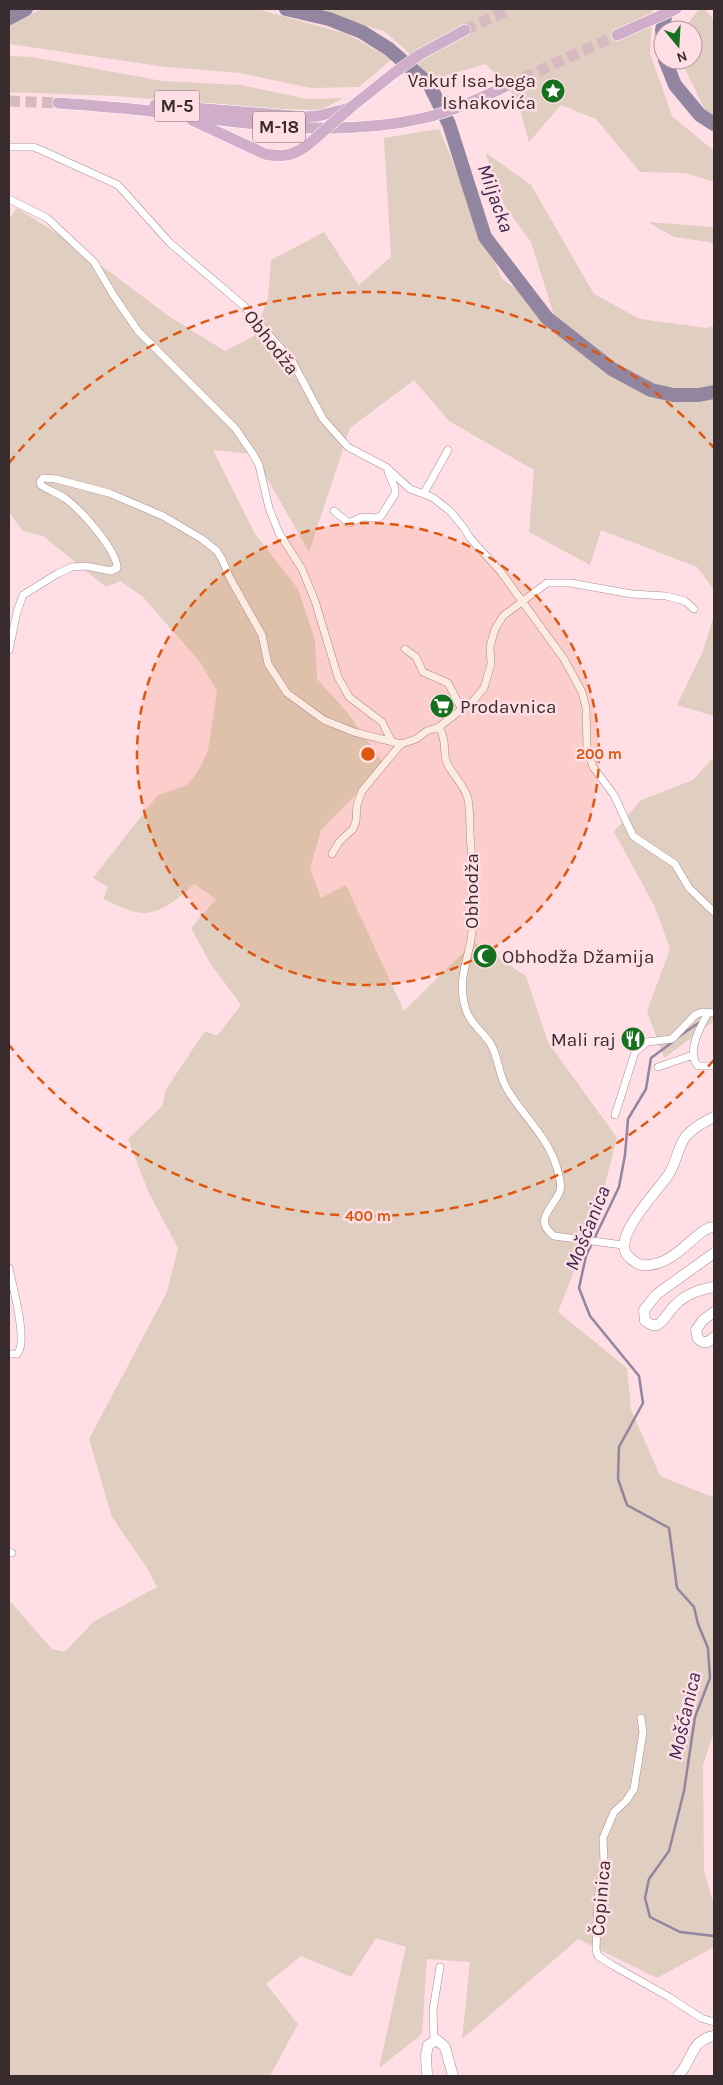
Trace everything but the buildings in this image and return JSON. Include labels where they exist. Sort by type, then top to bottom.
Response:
[{"type":"main road","points":[[617,35],[676,9]]},
{"type":"main road","name":"M-5","points":[[58,103],[184,116],[215,132],[271,155],[283,156],[297,153],[394,73],[442,42],[465,30]]},
{"type":"main road","name":"M-18","points":[[184,116],[290,128],[376,126],[432,116],[462,106],[508,85]]},
{"type":"main road","name":"M-5","points":[[92,106],[106,101],[318,116],[350,108]]},
{"type":"main road","points":[[714,1117],[698,1125],[685,1137],[670,1173],[626,1231],[623,1245],[626,1255],[639,1264],[657,1263],[680,1252],[708,1228],[714,1227]]},
{"type":"main road","points":[[714,1252],[658,1294],[644,1310],[645,1320],[652,1325],[657,1325],[688,1294],[714,1287]]},
{"type":"main road","points":[[714,1312],[703,1320],[696,1330],[698,1339],[703,1342],[708,1342],[714,1337]]},
{"type":"main road","points":[[678,2076],[685,2069],[698,2042],[706,2037],[714,2036]]},
{"type":"main road","points":[[427,2076],[426,2056],[428,2045],[434,2041],[442,2042],[446,2046],[453,2076]]},
{"type":"street","name":"Obhodža","points":[[9,147],[33,147],[118,185],[170,243],[230,294],[256,319],[292,361],[323,419],[348,447],[386,467],[410,489],[432,496],[450,511],[470,538],[501,572],[564,659],[582,692],[586,708],[587,747],[593,767],[614,795],[633,836],[675,864],[689,888],[714,912]]},
{"type":"street","points":[[9,199],[47,218],[94,262],[138,331],[235,428],[259,465],[269,508],[279,533],[302,569],[315,602],[343,688],[350,697],[382,722],[392,742]]},
{"type":"street","points":[[424,493],[448,450]]},
{"type":"street","points":[[334,511],[349,523],[362,517],[377,518],[381,516],[395,494],[395,488],[386,467]]},
{"type":"street","points":[[9,650],[17,612],[23,596],[57,574],[72,567],[86,566],[111,571],[117,568],[117,561],[94,528],[65,498],[45,488],[40,482],[43,478],[56,479],[109,493],[163,516],[217,551],[243,603],[262,635],[268,664],[287,694],[324,720],[354,732],[401,744],[416,739],[427,731],[439,727],[474,700],[484,688],[491,664],[490,646],[495,629],[504,616],[547,583],[559,582],[632,594],[666,596],[685,602],[694,609]]},
{"type":"street","points":[[405,649],[416,657],[423,672],[448,683],[462,710]]},
{"type":"street","name":"Obhodža","points":[[439,727],[445,736],[448,764],[462,783],[468,800],[472,856],[472,933],[462,976],[466,1011],[496,1053],[506,1087],[534,1123],[554,1158],[561,1183],[560,1190],[544,1216],[544,1224],[548,1232],[554,1236],[623,1245]]},
{"type":"street","points":[[332,854],[339,842],[353,829],[356,821],[356,805],[362,791],[401,744]]},
{"type":"street","points":[[615,1115],[635,1052],[647,1042],[672,1039],[695,1015],[702,1012],[711,1013]]},
{"type":"street","points":[[711,1013],[701,1026],[693,1055],[694,1061],[698,1066],[714,1066]]},
{"type":"street","points":[[658,1067],[693,1055]]},
{"type":"street","points":[[9,1268],[18,1313],[22,1347],[18,1354],[9,1354]]},
{"type":"street","name":"Čopinica","points":[[641,1718],[643,1732],[634,1789],[626,1801],[614,1812],[603,1838],[604,1861],[598,1899],[596,1949],[598,1956],[612,1965],[669,1997],[701,2018],[714,2022]]},
{"type":"street","points":[[434,2041],[433,2010],[440,1967]]},
{"type":"shaded area","points":[[42,9],[257,9],[347,34],[392,59],[359,87],[311,88],[240,73],[166,67],[9,44],[9,25]]},
{"type":"shaded area","points":[[310,9],[653,9],[650,53],[653,70],[656,70],[672,116],[714,151],[714,182],[686,173],[640,172],[596,119],[561,105],[529,142],[517,99],[486,64],[431,80],[406,50],[384,31]]},
{"type":"shaded area","points":[[699,9],[705,9],[714,20],[714,119],[707,114],[685,70],[703,70],[703,20],[691,20]]},
{"type":"shaded area","points":[[9,56],[32,57],[162,81],[241,85],[307,99],[343,98],[321,110],[281,109],[115,96],[9,92]]},
{"type":"shaded area","points":[[439,129],[502,279],[554,315],[531,242],[504,205],[485,152],[531,185],[594,294],[640,319],[707,328],[714,326],[714,590],[697,567],[601,530],[590,565],[529,532],[534,470],[449,421],[414,380],[350,428],[309,552],[253,454],[213,450],[255,534],[298,589],[315,640],[317,679],[346,711],[385,765],[321,830],[310,869],[321,898],[346,885],[404,1011],[474,942],[526,976],[548,1042],[617,1138],[600,1204],[558,1312],[627,1368],[631,1409],[660,1476],[710,1496],[714,1494],[714,1732],[703,1765],[704,1871],[714,1905],[714,1947],[657,1978],[578,1939],[462,2039],[470,1962],[427,1959],[422,2034],[379,2068],[406,1947],[376,1938],[351,1977],[301,1956],[266,1984],[298,2024],[270,2076],[9,2076],[9,1600],[52,1649],[65,1652],[93,1622],[157,1587],[147,1568],[112,1517],[89,1439],[167,1292],[178,1248],[148,1191],[128,1139],[162,1106],[166,1089],[205,1031],[217,1036],[241,1005],[210,963],[191,928],[216,899],[194,884],[165,907],[151,912],[139,913],[103,899],[108,887],[93,878],[157,796],[187,785],[198,771],[208,751],[217,691],[200,662],[143,597],[120,581],[106,587],[43,536],[23,531],[9,512],[9,219],[17,208],[67,240],[170,317],[225,351],[254,336],[268,298],[271,260],[324,232],[359,285],[391,257],[384,138]]},
{"type":"shaded area","points":[[648,222],[714,227],[714,245],[709,242],[674,237]]},
{"type":"shaded area","points":[[714,615],[714,716],[677,705],[703,651]]},
{"type":"shaded area","points":[[714,757],[714,1021],[664,1058],[647,1011],[670,949],[655,907],[614,832],[641,800],[693,780]]},
{"type":"waterway","name":"Miljacka","points":[[9,18],[26,9]]},
{"type":"waterway","name":"Miljacka","points":[[286,9],[329,19],[362,32],[389,49],[429,84],[449,124],[485,237],[547,318],[612,369],[651,390],[673,395],[699,395],[714,392]]},
{"type":"waterway","name":"Miljacka","points":[[664,20],[667,9]]},
{"type":"waterway","name":"Miljacka","points":[[669,70],[675,85],[700,115],[714,124]]},
{"type":"waterway","name":"Mošćanica","points":[[678,1037],[700,1022]]},
{"type":"waterway","name":"Mošćanica","points":[[674,1041],[651,1058],[646,1089],[628,1119],[625,1155],[619,1187],[586,1256],[579,1288],[590,1316],[639,1376],[643,1403],[619,1447],[618,1479],[627,1505],[669,1528],[677,1588],[694,1607],[698,1624],[708,1648],[710,1678],[695,1717],[684,1791],[669,1851],[649,1879],[645,1898],[650,1917],[680,1932],[714,1936]]},
{"type":"tunnel","points":[[465,30],[510,9]]},
{"type":"tunnel","points":[[508,85],[617,35]]},
{"type":"tunnel","points":[[9,101],[58,103]]},
{"type":"place","name":"Vakuf Isa-bega Ishakovića","points":[[553,91]]},
{"type":"place","name":"Prodavnica","points":[[442,706]]},
{"type":"place","name":"Obhodža Džamija","points":[[485,956]]},
{"type":"place","name":"Mali raj","points":[[633,1039]]}]
